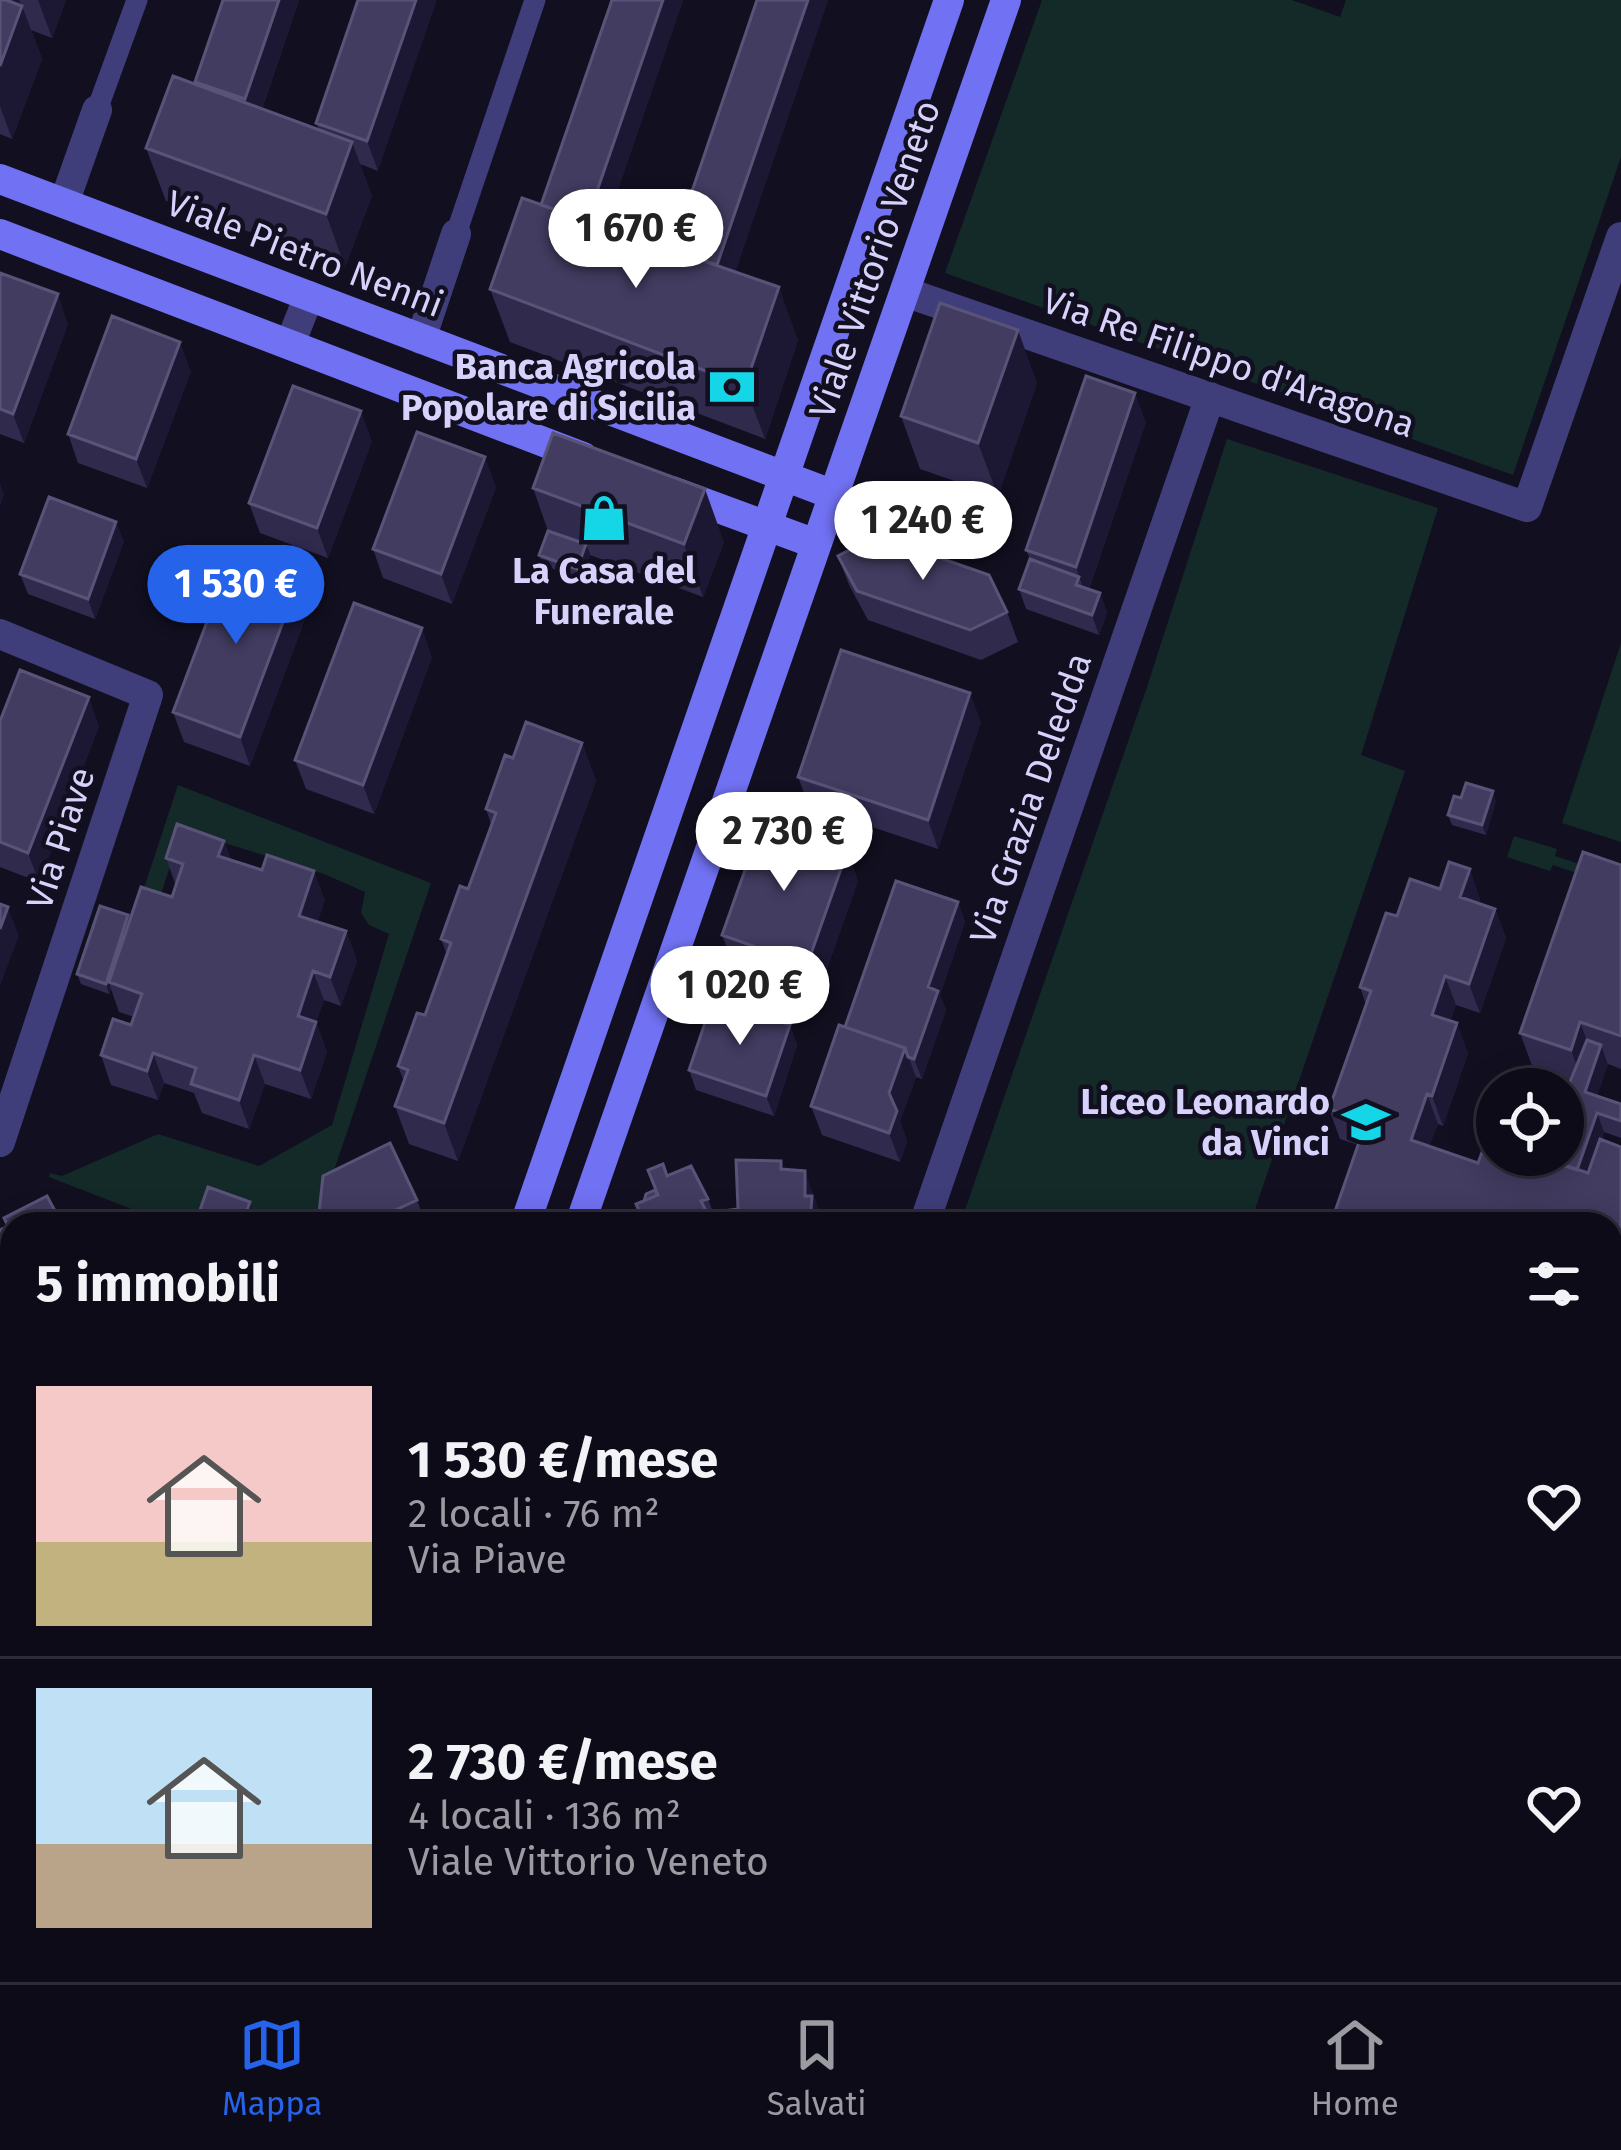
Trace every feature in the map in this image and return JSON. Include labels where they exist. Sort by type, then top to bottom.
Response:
[{"type":"street","name":"Viale Vittorio Veneto","points":[[529,1212],[949,0]]},
{"type":"street","name":"Viale Vittorio Veneto","points":[[584,1212],[1006,0]]},
{"type":"street","points":[[64,203],[98,110]]},
{"type":"street","name":"Viale Pietro Nenni","points":[[0,178],[833,495]]},
{"type":"street","points":[[0,234],[600,463]]},
{"type":"street","points":[[421,339],[456,234]]},
{"type":"street","name":"Via Re Filippo d'Aragona","points":[[905,292],[1527,507],[1621,237]]},
{"type":"street","points":[[290,344],[309,296]]},
{"type":"street","name":"Via Grazia Deledda","points":[[928,1212],[1210,397]]},
{"type":"street","points":[[645,480],[816,544]]},
{"type":"street","name":"Via Piave","points":[[0,634],[148,695],[0,1142]]},
{"type":"lane","points":[[98,110],[137,0]]},
{"type":"lane","points":[[456,234],[535,0]]},
{"type":"green space","points":[[1042,0],[1292,0],[1340,17],[1346,0],[1621,0],[1621,157],[1513,475],[945,273]]},
{"type":"green space","points":[[1227,439],[1438,508],[1361,755],[1405,771],[1254,1212],[964,1212],[1146,690]]},
{"type":"green space","points":[[1621,643],[1621,842],[1562,823]]},
{"type":"green space","points":[[178,785],[431,883],[320,1212],[139,1212],[49,1177],[50,1173],[62,1176],[158,1134],[259,1166],[332,1125],[389,934],[369,925],[361,913],[365,892],[324,874],[202,836],[178,842],[157,906],[141,897]]},
{"type":"green space","points":[[1514,836],[1557,849],[1555,856],[1621,878],[1621,888],[1553,865],[1550,871],[1507,857]]},
{"type":"building","points":[[0,0],[22,6],[0,66]]},
{"type":"building","points":[[223,0],[279,0],[245,99],[195,82]]},
{"type":"building","points":[[358,0],[416,0],[367,141],[316,123]]},
{"type":"building","points":[[612,0],[663,0],[587,220],[541,205]]},
{"type":"building","points":[[757,0],[808,0],[717,265],[672,250]]},
{"type":"building","points":[[173,76],[352,142],[326,214],[146,148]]},
{"type":"building","points":[[522,198],[779,287],[745,386],[490,289]]},
{"type":"building","points":[[0,273],[58,294],[13,414],[0,409]]},
{"type":"building","points":[[940,303],[1018,330],[978,443],[901,416]]},
{"type":"building","points":[[112,316],[180,342],[136,459],[68,434]]},
{"type":"building","points":[[1086,376],[1135,393],[1076,567],[1026,550]]},
{"type":"building","points":[[293,386],[361,411],[317,528],[249,503]]},
{"type":"building","points":[[417,432],[485,457],[441,574],[373,549]]},
{"type":"building","points":[[553,433],[705,489],[684,544],[533,488]]},
{"type":"building","points":[[49,497],[116,522],[88,599],[20,574]]},
{"type":"building","points":[[548,531],[586,544],[577,569],[539,555]]},
{"type":"building","points":[[877,536],[989,575],[1007,612],[970,630],[857,591],[838,556]]},
{"type":"building","points":[[231,558],[298,582],[240,737],[173,712]]},
{"type":"building","points":[[1030,559],[1079,577],[1076,585],[1100,593],[1092,615],[1019,589]]},
{"type":"building","points":[[354,603],[422,628],[363,785],[295,760]]},
{"type":"building","points":[[841,650],[970,693],[928,820],[798,777]]},
{"type":"building","points":[[20,670],[89,697],[28,853],[0,842],[0,721]]},
{"type":"building","points":[[526,722],[582,743],[444,1123],[395,1106],[408,1070],[398,1066],[417,1013],[425,1015],[451,943],[441,939],[460,886],[468,889],[496,813],[486,809],[505,755],[513,758]]},
{"type":"building","points":[[1466,783],[1493,791],[1482,825],[1448,815],[1454,796],[1461,798]]},
{"type":"building","points":[[762,822],[847,852],[807,965],[722,935]]},
{"type":"building","points":[[177,824],[224,841],[218,856],[262,870],[267,855],[314,871],[299,916],[346,931],[330,977],[313,971],[298,1016],[316,1022],[300,1070],[254,1055],[239,1100],[191,1084],[196,1068],[153,1053],[147,1071],[101,1055],[113,1019],[131,1025],[142,994],[109,982],[141,887],[172,897],[183,864],[166,858]]},
{"type":"building","points":[[1583,852],[1621,865],[1621,1036],[1580,1022],[1571,1050],[1520,1033]]},
{"type":"building","points":[[1449,862],[1470,869],[1460,897],[1495,909],[1469,984],[1445,976],[1432,1015],[1457,1023],[1411,1140],[1476,1162],[1476,1176],[1584,1176],[1600,1139],[1621,1147],[1621,1212],[1335,1212],[1366,1122],[1329,1109],[1371,991],[1360,987],[1386,913],[1397,916],[1410,879],[1440,889]]},
{"type":"building","points":[[896,881],[958,902],[928,987],[938,991],[914,1059],[905,1048],[845,1027]]},
{"type":"building","points":[[0,904],[8,907],[0,929]]},
{"type":"building","points":[[100,906],[128,915],[106,984],[77,974]]},
{"type":"building","points":[[713,999],[790,1025],[766,1096],[689,1070]]},
{"type":"building","points":[[839,1025],[905,1048],[889,1093],[897,1111],[889,1133],[811,1106]]},
{"type":"building","points":[[1587,1040],[1601,1045],[1585,1092],[1621,1104],[1621,1121],[1597,1113],[1584,1150],[1584,1068],[1576,1068]]},
{"type":"building","points":[[390,1143],[417,1200],[391,1212],[319,1212],[323,1176]]},
{"type":"building","points":[[736,1160],[781,1161],[781,1169],[805,1171],[811,1212],[715,1212],[738,1209]]},
{"type":"building","points":[[663,1164],[667,1176],[691,1166],[708,1199],[701,1201],[706,1212],[640,1212],[636,1204],[658,1195],[648,1170]]},
{"type":"building","points":[[208,1187],[250,1202],[246,1212],[200,1210]]},
{"type":"building","points":[[47,1196],[56,1212],[16,1212]]},
{"type":"place","name":"Banca Agricola Popolare di Sicilia","points":[[732,387]]},
{"type":"place","name":"La Casa del Funerale","points":[[604,518]]},
{"type":"place","name":"Liceo Leonardo da Vinci","points":[[1366,1122]]}]
